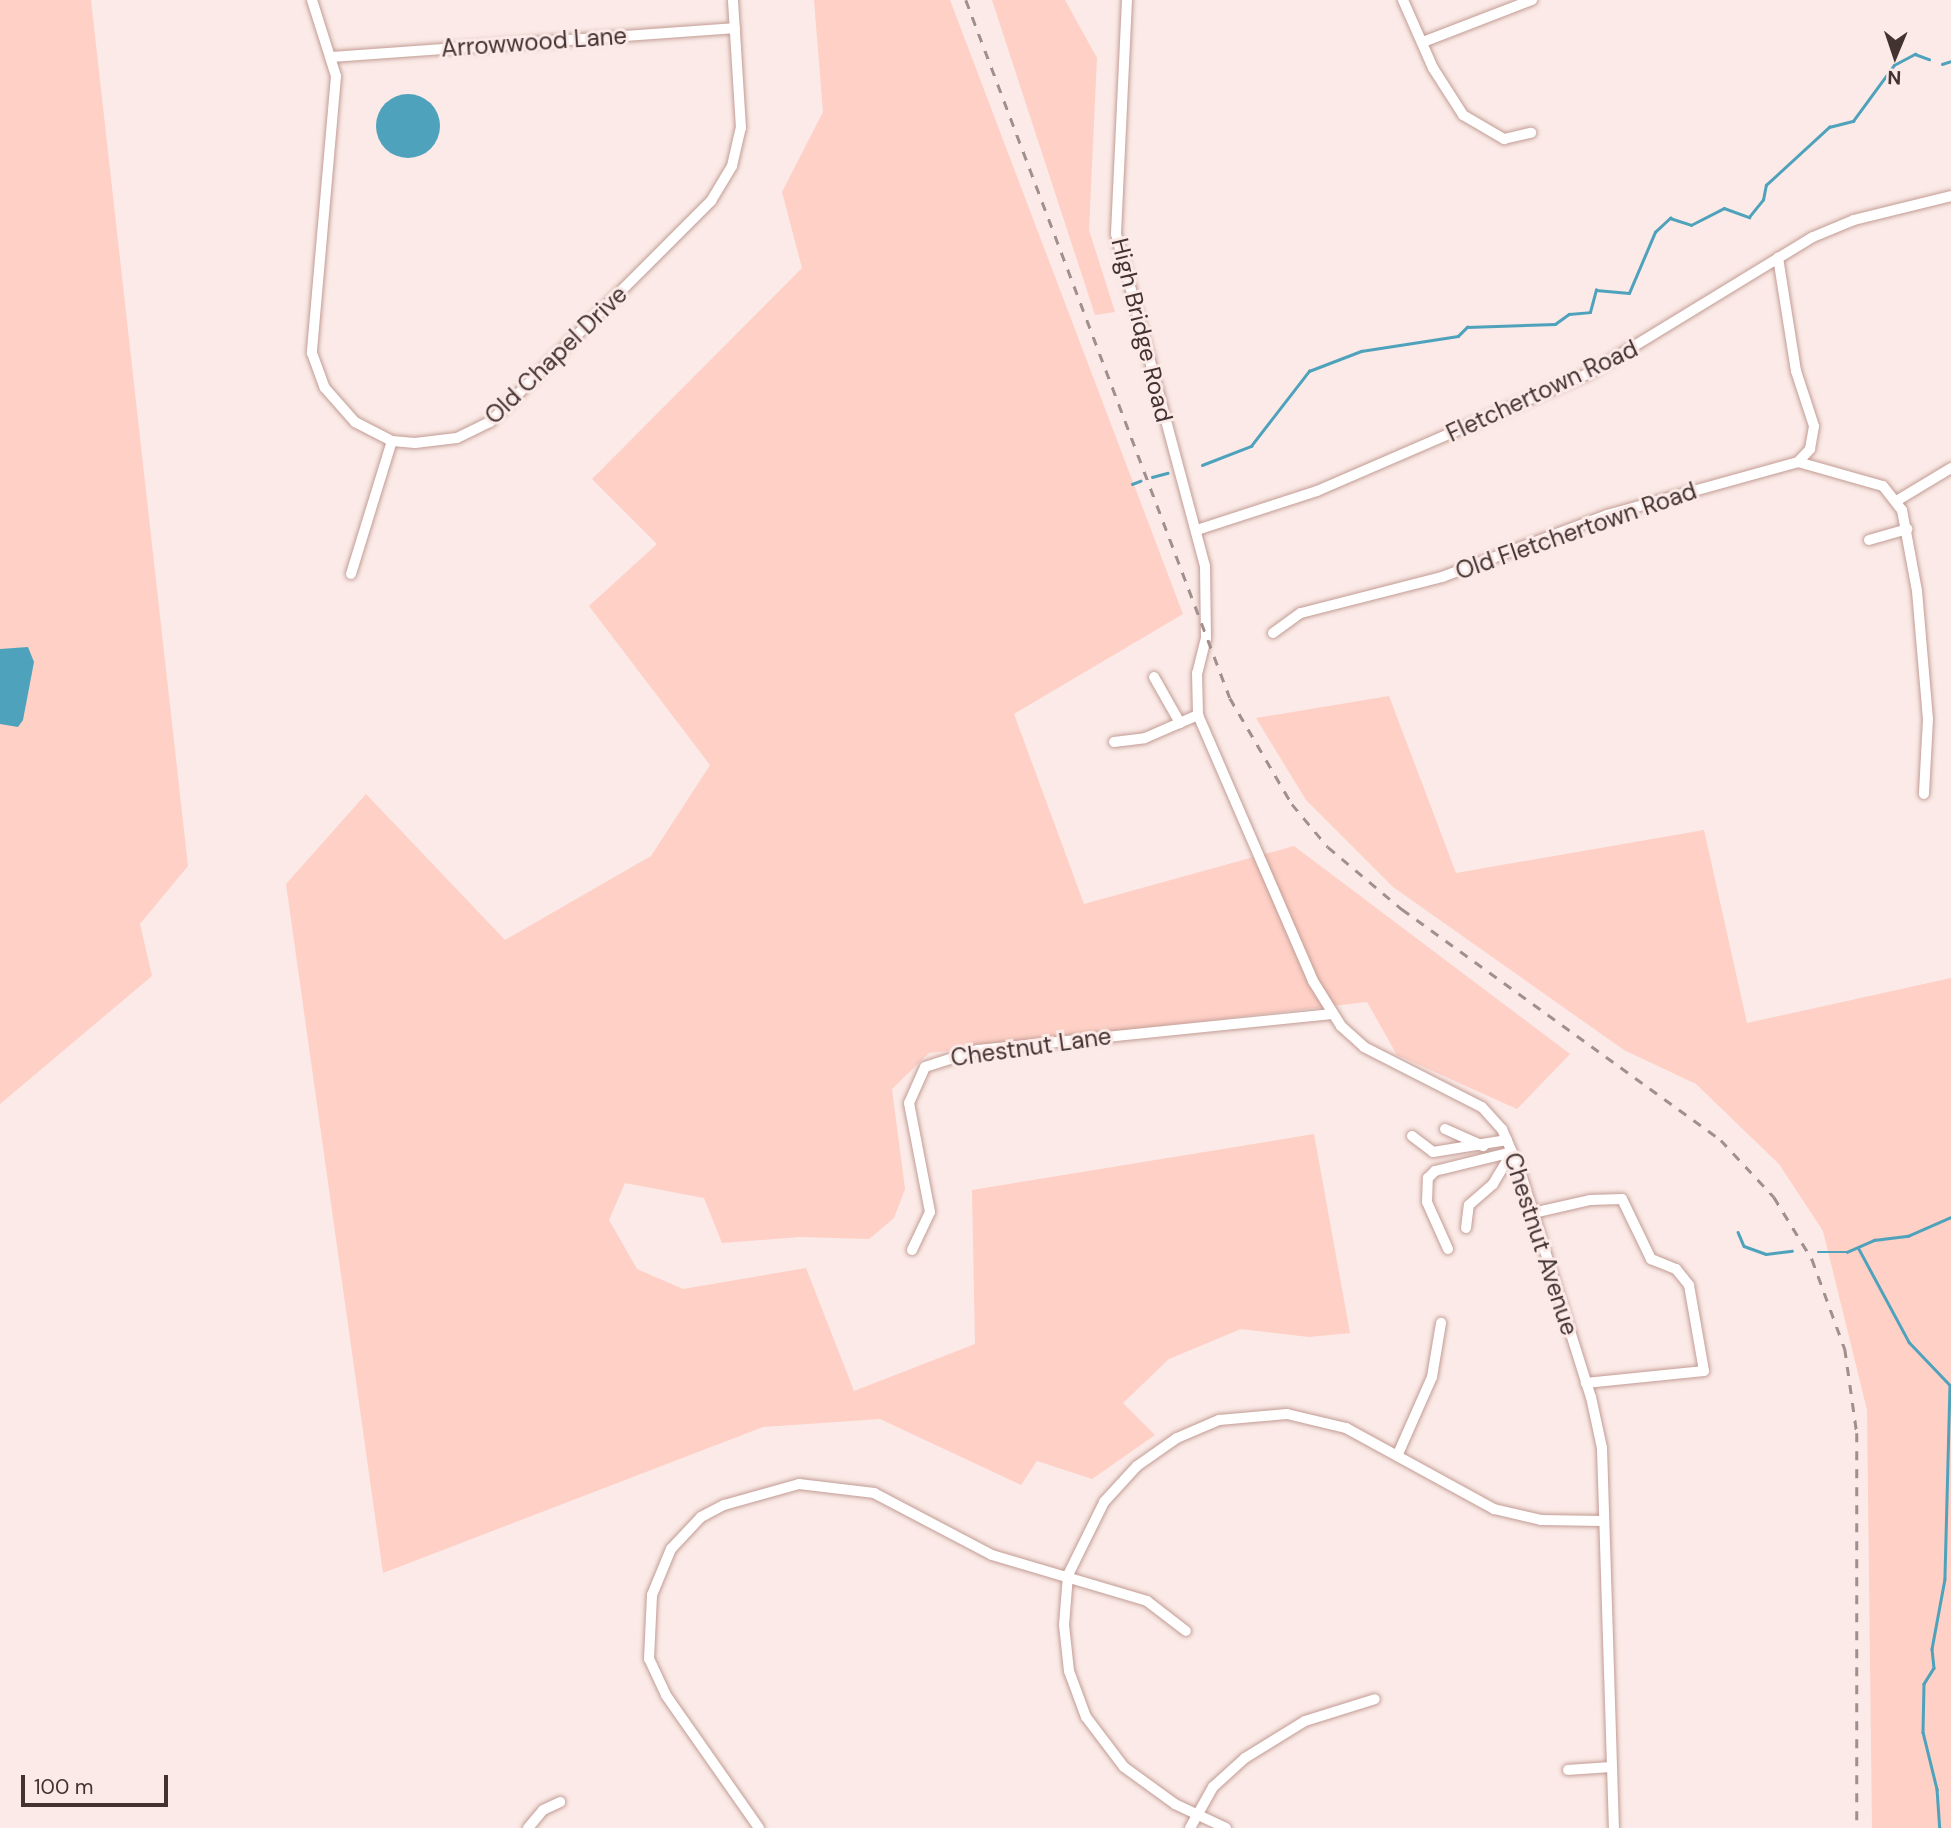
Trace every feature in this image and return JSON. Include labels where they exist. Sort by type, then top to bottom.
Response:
[{"type":"street","points":[[312,0],[333,57],[335,86],[312,353],[325,388],[344,412],[392,441],[351,574]]},
{"type":"street","name":"Old Chapel Drive","points":[[392,441],[444,441],[491,422],[711,201],[732,166],[741,128],[733,0]]},
{"type":"street","name":"High Bridge Road","points":[[1127,0],[1116,234],[1197,530]]},
{"type":"street","points":[[1403,0],[1451,100],[1473,124],[1504,139],[1531,133]]},
{"type":"street","points":[[1423,42],[1532,0]]},
{"type":"street","name":"Arrowwood Lane","points":[[333,57],[735,28]]},
{"type":"street","name":"Fletchertown Road","points":[[1197,530],[1317,491],[1590,373],[1777,257],[1854,220],[1951,196]]},
{"type":"street","points":[[1777,257],[1796,371],[1814,426],[1810,449],[1798,462],[1883,486],[1898,500],[1907,529],[1928,719],[1924,794]]},
{"type":"street","name":"Old Fletchertown Road","points":[[1273,633],[1301,613],[1442,577],[1607,516],[1798,462]]},
{"type":"street","points":[[1898,500],[1951,468]]},
{"type":"street","points":[[1869,540],[1907,529]]},
{"type":"street","name":"Chestnut Avenue","points":[[1197,530],[1207,604],[1206,638],[1197,673],[1198,715],[1332,1014],[1364,1047],[1469,1097],[1507,1140],[1533,1213],[1586,1382],[1602,1448],[1602,1521],[1614,1828]]},
{"type":"street","points":[[1154,677],[1180,723]]},
{"type":"street","points":[[1114,742],[1180,723],[1198,715]]},
{"type":"street","name":"Chestnut Lane","points":[[912,1250],[930,1212],[909,1103],[925,1067],[978,1050],[1332,1014]]},
{"type":"street","points":[[1445,1129],[1483,1146]]},
{"type":"street","points":[[1412,1136],[1433,1152],[1507,1140]]},
{"type":"street","points":[[1466,1228],[1469,1205],[1493,1184],[1512,1152]]},
{"type":"street","points":[[1448,1249],[1427,1202],[1427,1178],[1435,1171],[1512,1152]]},
{"type":"street","points":[[1533,1213],[1590,1200],[1622,1199],[1651,1259],[1676,1269],[1689,1285],[1704,1371],[1586,1382]]},
{"type":"street","points":[[1398,1454],[1432,1377],[1441,1323]]},
{"type":"street","points":[[1226,1828],[1195,1814],[1124,1767],[1086,1717],[1066,1654],[1068,1575],[1088,1529],[1118,1484],[1158,1449],[1219,1420],[1263,1413],[1309,1417],[1346,1428],[1398,1454],[1494,1509],[1541,1520],[1602,1521]]},
{"type":"street","points":[[759,1828],[666,1695],[649,1659],[649,1617],[657,1578],[671,1549],[701,1517],[772,1488],[849,1487],[894,1502],[992,1555],[1068,1575],[1147,1601],[1186,1631]]},
{"type":"street","points":[[1190,1828],[1195,1814],[1227,1772],[1267,1743],[1328,1712],[1375,1699]]},
{"type":"street","points":[[1569,1770],[1610,1767]]},
{"type":"street","points":[[528,1828],[543,1810],[560,1802]]},
{"type":"shaded area","points":[[0,0],[91,0],[188,866],[140,924],[152,976],[0,1104]]},
{"type":"shaded area","points":[[814,0],[950,0],[1183,614],[1014,714],[1084,904],[1294,846],[1570,1054],[1517,1109],[1397,1055],[1367,1002],[929,1053],[892,1089],[905,1189],[894,1218],[869,1239],[800,1237],[722,1243],[704,1198],[625,1183],[609,1220],[637,1269],[683,1289],[806,1268],[854,1391],[975,1344],[972,1190],[1314,1134],[1350,1333],[1309,1337],[1241,1329],[1169,1359],[1123,1403],[1155,1435],[1092,1479],[1037,1461],[1021,1485],[880,1419],[763,1427],[383,1573],[286,884],[366,794],[505,940],[651,856],[710,765],[589,606],[657,544],[592,479],[802,268],[782,192],[823,112]]},
{"type":"shaded area","points":[[992,0],[1065,0],[1097,58],[1089,230],[1115,312],[1095,315]]},
{"type":"shaded area","points":[[1389,696],[1456,873],[1704,830],[1747,1023],[1951,978],[1951,1828],[1872,1828],[1867,1410],[1823,1231],[1779,1164],[1696,1084],[1624,1050],[1393,887],[1306,800],[1256,718]]},
{"type":"water","points":[[408,94],[420,96],[431,103],[438,114],[438,138],[431,149],[420,156],[408,158],[396,156],[385,149],[378,138],[376,126],[378,114],[385,103],[396,96]]},
{"type":"water","points":[[28,647],[34,662],[23,720],[18,727],[0,724],[0,649]]},
{"type":"waterway","points":[[1202,465],[1251,446],[1309,371],[1361,351],[1458,336],[1467,327],[1555,324],[1569,314],[1590,312],[1596,290],[1629,293],[1655,232],[1670,218],[1691,225],[1724,208],[1749,217],[1763,200],[1766,185],[1829,127],[1853,121],[1894,65],[1915,54],[1929,59]]},
{"type":"waterway","points":[[1942,64],[1951,61]]},
{"type":"waterway","points":[[1152,477],[1167,473]]},
{"type":"waterway","points":[[1132,484],[1140,481]]},
{"type":"waterway","points":[[1818,1252],[1847,1252],[1874,1240],[1908,1236],[1951,1217]]},
{"type":"waterway","points":[[1738,1232],[1744,1246],[1766,1254],[1792,1251]]},
{"type":"waterway","points":[[1859,1249],[1909,1342],[1950,1385],[1945,1579],[1932,1649],[1934,1668],[1924,1684],[1923,1732],[1937,1789],[1940,1828]]},
{"type":"railway","points":[[966,0],[1230,698],[1292,804],[1328,847],[1402,909],[1721,1140],[1774,1197],[1812,1259],[1845,1349],[1857,1433],[1857,1828]]}]
